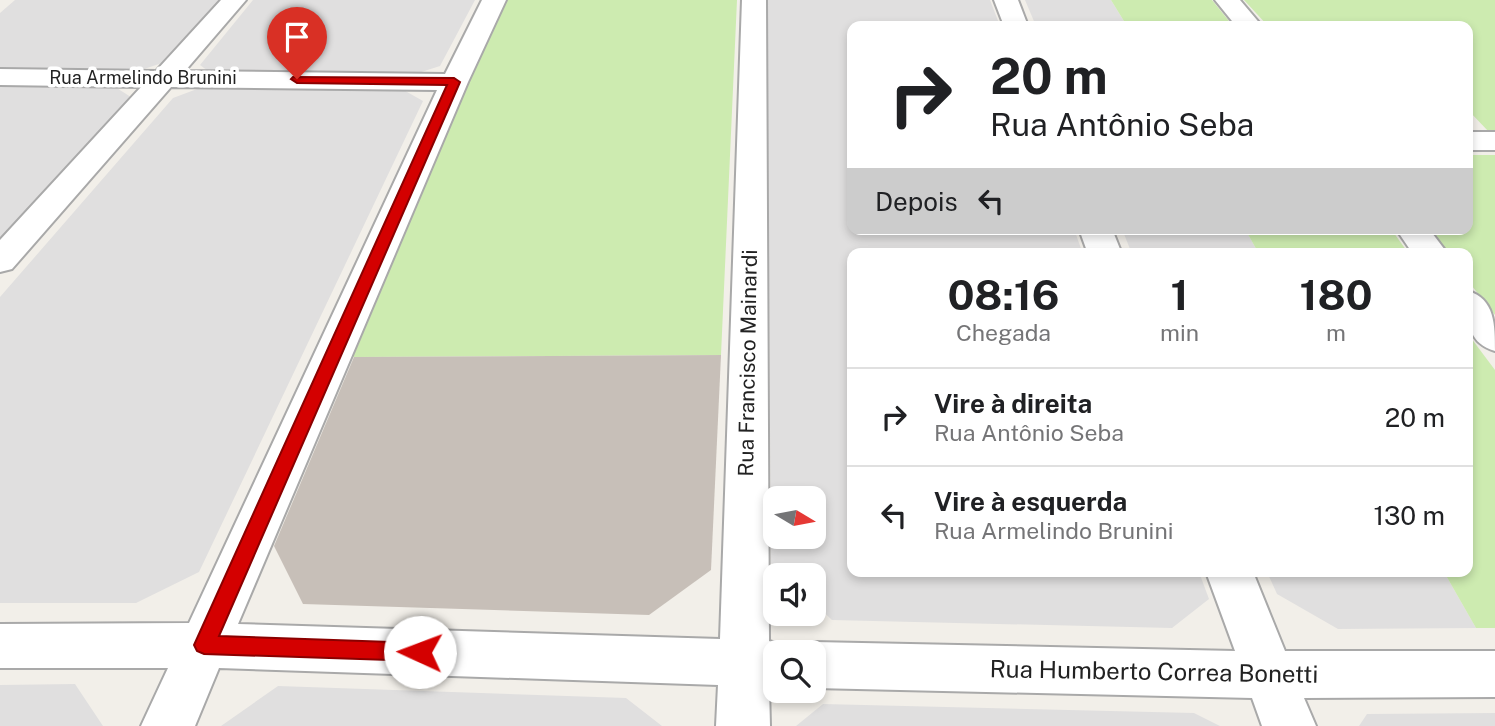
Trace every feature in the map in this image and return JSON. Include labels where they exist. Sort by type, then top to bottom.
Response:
[{"type":"street","points":[[0,261],[234,0]]},
{"type":"street","points":[[168,726],[454,82],[494,0]]},
{"type":"street","name":"Rua Francisco Mainardi","points":[[743,726],[759,663],[754,0]]},
{"type":"street","points":[[1006,0],[1014,21]]},
{"type":"street","points":[[1227,0],[1245,21]]},
{"type":"street","name":"Rua Armelindo Brunini","points":[[0,77],[454,82]]},
{"type":"street","points":[[1473,141],[1495,141]]},
{"type":"street","points":[[1473,309],[1495,338]]},
{"type":"street","points":[[1231,577],[1289,726]]},
{"type":"street","points":[[0,646],[204,645],[759,663]]},
{"type":"street","name":"Rua Humberto Correa Bonetti","points":[[826,664],[1270,676],[1495,674]]},
{"type":"shaded area","points":[[15,0],[222,0],[168,61],[138,71],[0,70],[0,13]]},
{"type":"shaded area","points":[[253,0],[475,0],[440,66],[415,74],[208,71],[200,65]]},
{"type":"shaded area","points":[[767,0],[990,0],[998,21],[847,21],[847,235],[1076,235],[1081,248],[847,248],[847,577],[1201,577],[1209,599],[1172,628],[832,620],[826,614],[826,563],[771,563],[771,550],[826,550],[826,486],[770,486]]},
{"type":"shaded area","points":[[1025,0],[1111,0],[1124,21],[1034,21]]},
{"type":"shaded area","points":[[0,84],[112,85],[134,99],[0,244]]},
{"type":"shaded area","points":[[205,86],[400,88],[423,101],[199,572],[136,603],[0,603],[0,297],[173,98]]},
{"type":"shaded area","points":[[1124,235],[1248,235],[1256,248],[1130,248]]},
{"type":"shaded area","points":[[1269,577],[1447,577],[1476,628],[1338,629],[1277,594]]},
{"type":"shaded area","points":[[75,684],[103,726],[0,726],[0,685]]},
{"type":"shaded area","points":[[278,686],[626,698],[662,726],[221,726]]},
{"type":"shaded area","points":[[823,704],[1194,713],[1220,726],[796,726]]},
{"type":"shaded area","points":[[1495,713],[1495,726],[1359,726],[1367,714]]},
{"type":"green space","points":[[507,0],[737,0],[721,355],[353,357],[469,82]]},
{"type":"green space","points":[[1111,0],[1212,0],[1229,21],[1124,21]]},
{"type":"green space","points":[[1244,0],[1495,0],[1495,132],[1489,132],[1473,115],[1473,21],[1263,21]]},
{"type":"green space","points":[[1473,155],[1495,155],[1495,315],[1473,287],[1473,248],[1442,248],[1432,235],[1473,235]]},
{"type":"green space","points":[[1248,235],[1395,235],[1405,248],[1256,248]]},
{"type":"green space","points":[[1473,341],[1495,370],[1495,628],[1476,628],[1447,577],[1473,577]]},
{"type":"building","points":[[721,355],[711,570],[649,615],[303,604],[274,546],[354,357]]},
{"type":"route","points":[[297,79],[454,82],[204,645],[420,652]]}]
